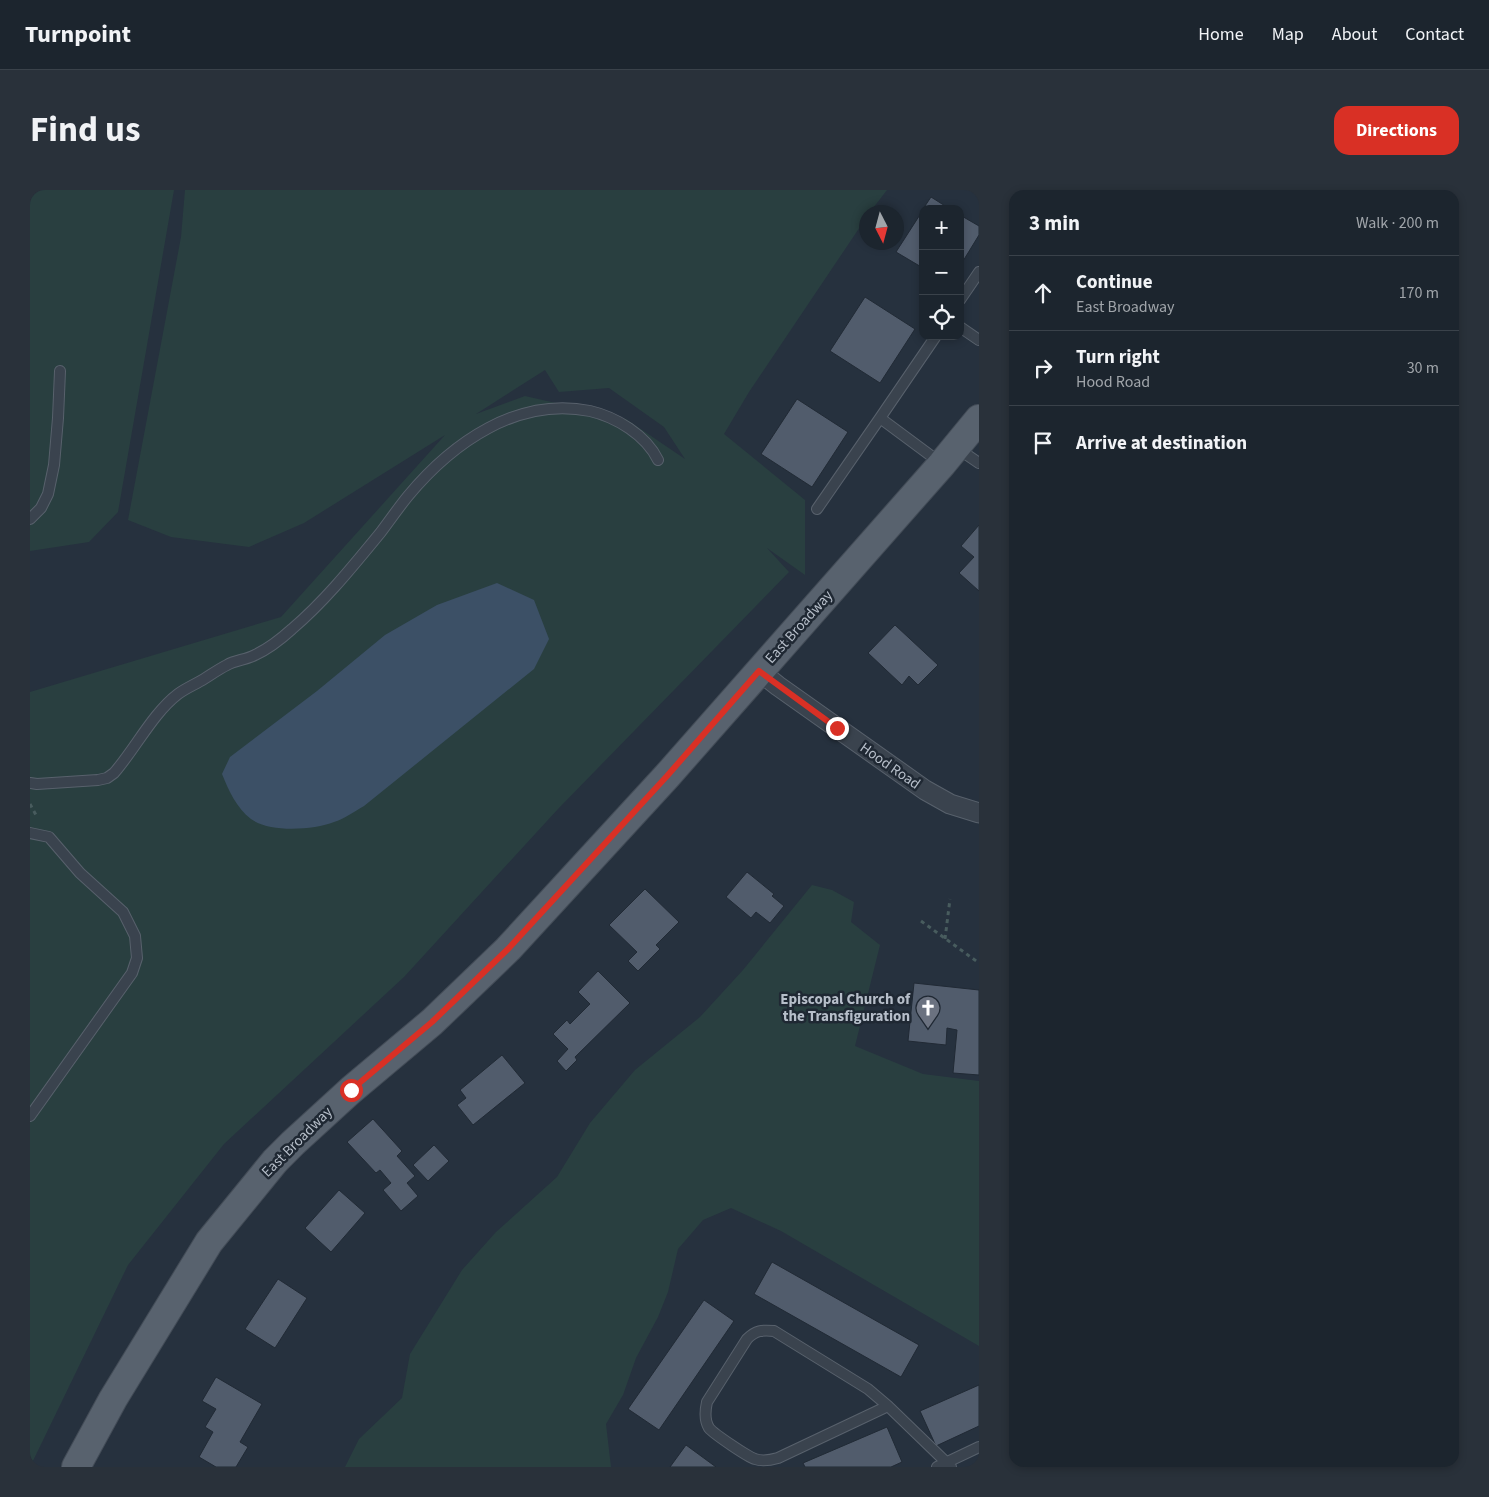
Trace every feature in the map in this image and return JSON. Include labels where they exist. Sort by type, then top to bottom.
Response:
[{"type":"main road","name":"East Broadway","points":[[76,1467],[113,1399],[209,1242],[275,1161],[337,1103],[432,1022],[508,949],[667,776],[979,420]]},
{"type":"street","name":"Hood Road","points":[[759,671],[925,790],[950,804],[979,814]]},
{"type":"lane","points":[[963,295],[979,272]]},
{"type":"lane","points":[[964,330],[979,340]]},
{"type":"lane","points":[[817,509],[933,340]]},
{"type":"lane","points":[[30,519],[41,508],[48,494],[54,465],[60,371]]},
{"type":"lane","points":[[30,783],[98,780],[107,778],[114,773],[153,720],[177,695],[227,664],[254,656],[292,630],[338,583],[409,495],[432,470],[455,449],[510,417],[540,409],[574,408],[597,413],[623,424],[641,438],[658,460]]},
{"type":"lane","points":[[880,418],[949,456],[979,463]]},
{"type":"lane","points":[[30,833],[48,837],[80,873],[123,912],[135,936],[137,958],[132,973],[30,1116]]},
{"type":"lane","points":[[888,1406],[778,1458],[767,1461],[756,1460],[746,1455],[710,1429],[705,1412],[708,1402],[747,1339],[754,1332],[764,1330],[785,1337],[868,1389],[888,1406],[945,1466],[979,1447]]},
{"type":"path","points":[[945,939],[950,900]]},
{"type":"path","points":[[921,921],[979,962]]},
{"type":"green space","points":[[30,190],[174,190],[118,512],[89,542],[30,551]]},
{"type":"green space","points":[[185,190],[887,190],[875,205],[859,205],[859,228],[749,392],[724,434],[805,500],[805,575],[767,548],[789,572],[558,809],[404,977],[224,1144],[128,1265],[30,1467],[30,692],[281,617],[445,435],[304,523],[249,547],[171,537],[128,520],[181,237]],"holes":[[[545,370],[559,392],[609,388],[664,427],[685,459],[626,419],[525,396],[476,414]]]},
{"type":"green space","points":[[812,885],[832,890],[854,902],[851,922],[880,945],[855,1046],[923,1074],[979,1081],[979,1346],[781,1231],[731,1208],[703,1220],[678,1249],[668,1292],[658,1317],[636,1358],[623,1395],[606,1424],[611,1467],[345,1467],[359,1439],[402,1398],[410,1354],[462,1270],[496,1232],[557,1177],[590,1123],[635,1070],[700,1017],[743,970]]},
{"type":"water","points":[[497,583],[534,600],[549,639],[534,669],[364,806],[342,819],[315,827],[280,828],[259,823],[241,810],[222,774],[230,757],[317,691],[385,635],[437,605]]},
{"type":"building","points":[[931,197],[944,205],[926,205]]},
{"type":"building","points":[[919,216],[919,266],[896,252],[897,250],[904,250],[904,240]]},
{"type":"building","points":[[964,217],[979,226],[979,235],[964,259]]},
{"type":"building","points":[[865,297],[915,329],[880,383],[830,351]]},
{"type":"building","points":[[797,399],[848,432],[812,487],[761,454]]},
{"type":"building","points":[[979,525],[979,591],[959,573],[974,557],[961,546]]},
{"type":"building","points":[[895,625],[938,665],[918,685],[909,676],[902,685],[868,653]]},
{"type":"building","points":[[747,872],[774,894],[772,896],[784,906],[770,923],[756,912],[751,918],[726,897]]},
{"type":"building","points":[[645,889],[679,922],[656,945],[660,949],[638,971],[628,961],[637,952],[609,925]]},
{"type":"building","points":[[598,971],[630,1003],[575,1057],[577,1060],[566,1071],[557,1061],[568,1049],[553,1034],[567,1020],[570,1024],[590,1004],[578,992]]},
{"type":"building","name":"Episcopal Church of the Transfiguration","points":[[914,983],[979,990],[979,1075],[953,1073],[957,1030],[947,1028],[946,1045],[908,1041]]},
{"type":"building","points":[[502,1055],[525,1083],[473,1125],[457,1105],[466,1098],[460,1090]]},
{"type":"building","points":[[373,1119],[402,1151],[397,1156],[415,1176],[407,1183],[418,1196],[401,1211],[383,1190],[391,1183],[380,1170],[376,1173],[347,1142]]},
{"type":"building","points":[[434,1145],[449,1161],[428,1181],[413,1165]]},
{"type":"building","points":[[339,1190],[365,1213],[331,1252],[305,1228]]},
{"type":"building","points":[[772,1262],[919,1345],[901,1377],[754,1294]]},
{"type":"building","points":[[278,1279],[307,1298],[275,1348],[245,1329]]},
{"type":"building","points":[[704,1300],[734,1321],[659,1430],[628,1409]]},
{"type":"building","points":[[216,1377],[262,1404],[240,1442],[248,1447],[236,1467],[216,1467],[199,1457],[213,1432],[205,1427],[216,1409],[202,1401]]},
{"type":"building","points":[[979,1385],[979,1426],[936,1446],[920,1411]]},
{"type":"building","points":[[887,1427],[902,1462],[891,1467],[805,1467],[803,1463]]},
{"type":"building","points":[[686,1445],[716,1467],[670,1467]]},
{"type":"place","name":"Episcopal Church of the Transfiguration","points":[[928,1029]]},
{"type":"route","points":[[351,1090],[432,1022],[508,949],[667,776],[759,671],[837,728]]}]
